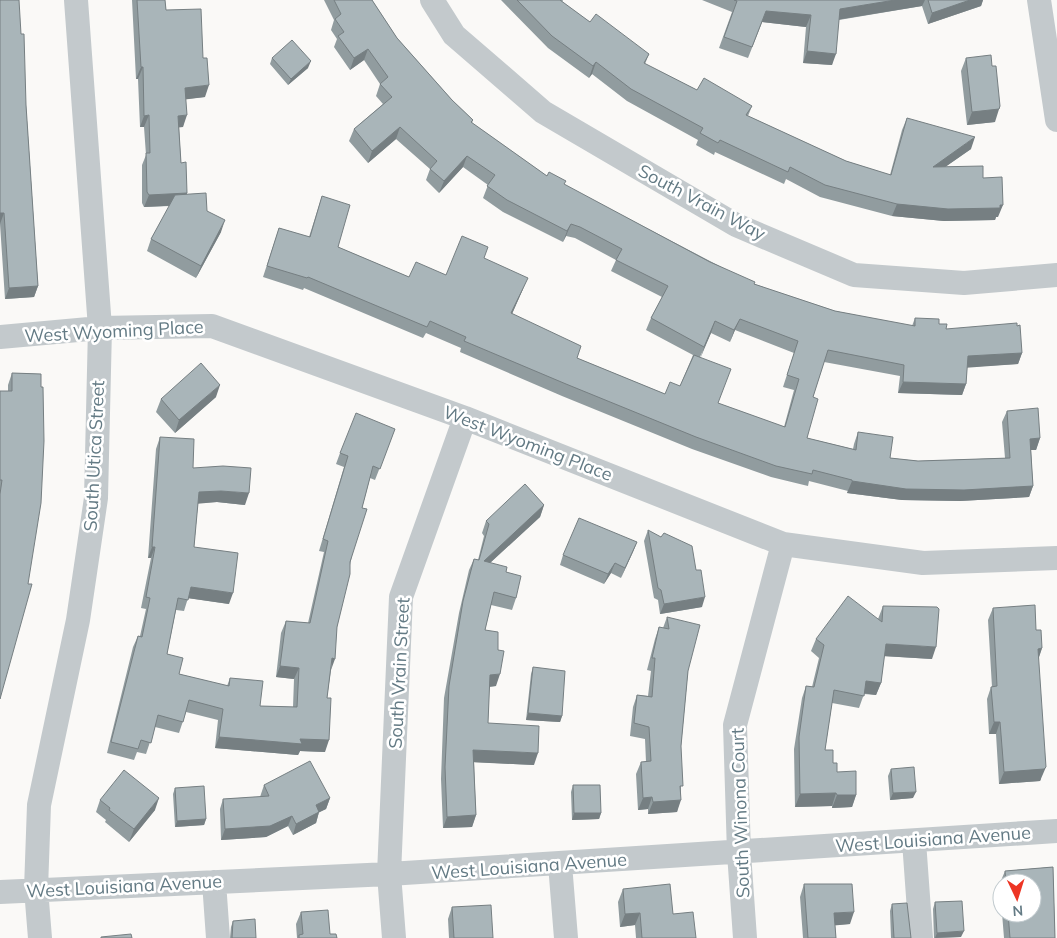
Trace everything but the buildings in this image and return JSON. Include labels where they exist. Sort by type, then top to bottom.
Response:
[{"type":"street","name":"South Utica Street","points":[[40,938],[36,889],[39,805],[78,620],[96,498],[100,328],[76,0]]},
{"type":"street","name":"South Vrain Way","points":[[432,0],[454,35],[543,112],[736,225],[854,275],[964,283],[1057,275]]},
{"type":"street","points":[[1039,0],[1057,120]]},
{"type":"street","name":"West Wyoming Place","points":[[0,337],[100,328],[212,326],[465,418],[783,544],[923,563],[1057,558]]},
{"type":"street","name":"South Vrain Street","points":[[394,938],[389,874],[401,597],[465,418]]},
{"type":"street","name":"South Winona Court","points":[[745,938],[739,853],[735,725],[783,544]]},
{"type":"street","name":"West Louisiana Avenue","points":[[0,892],[560,864],[1057,830]]},
{"type":"street","points":[[914,840],[921,938]]},
{"type":"street","points":[[560,864],[566,938]]},
{"type":"street","points":[[214,882],[218,938]]}]
